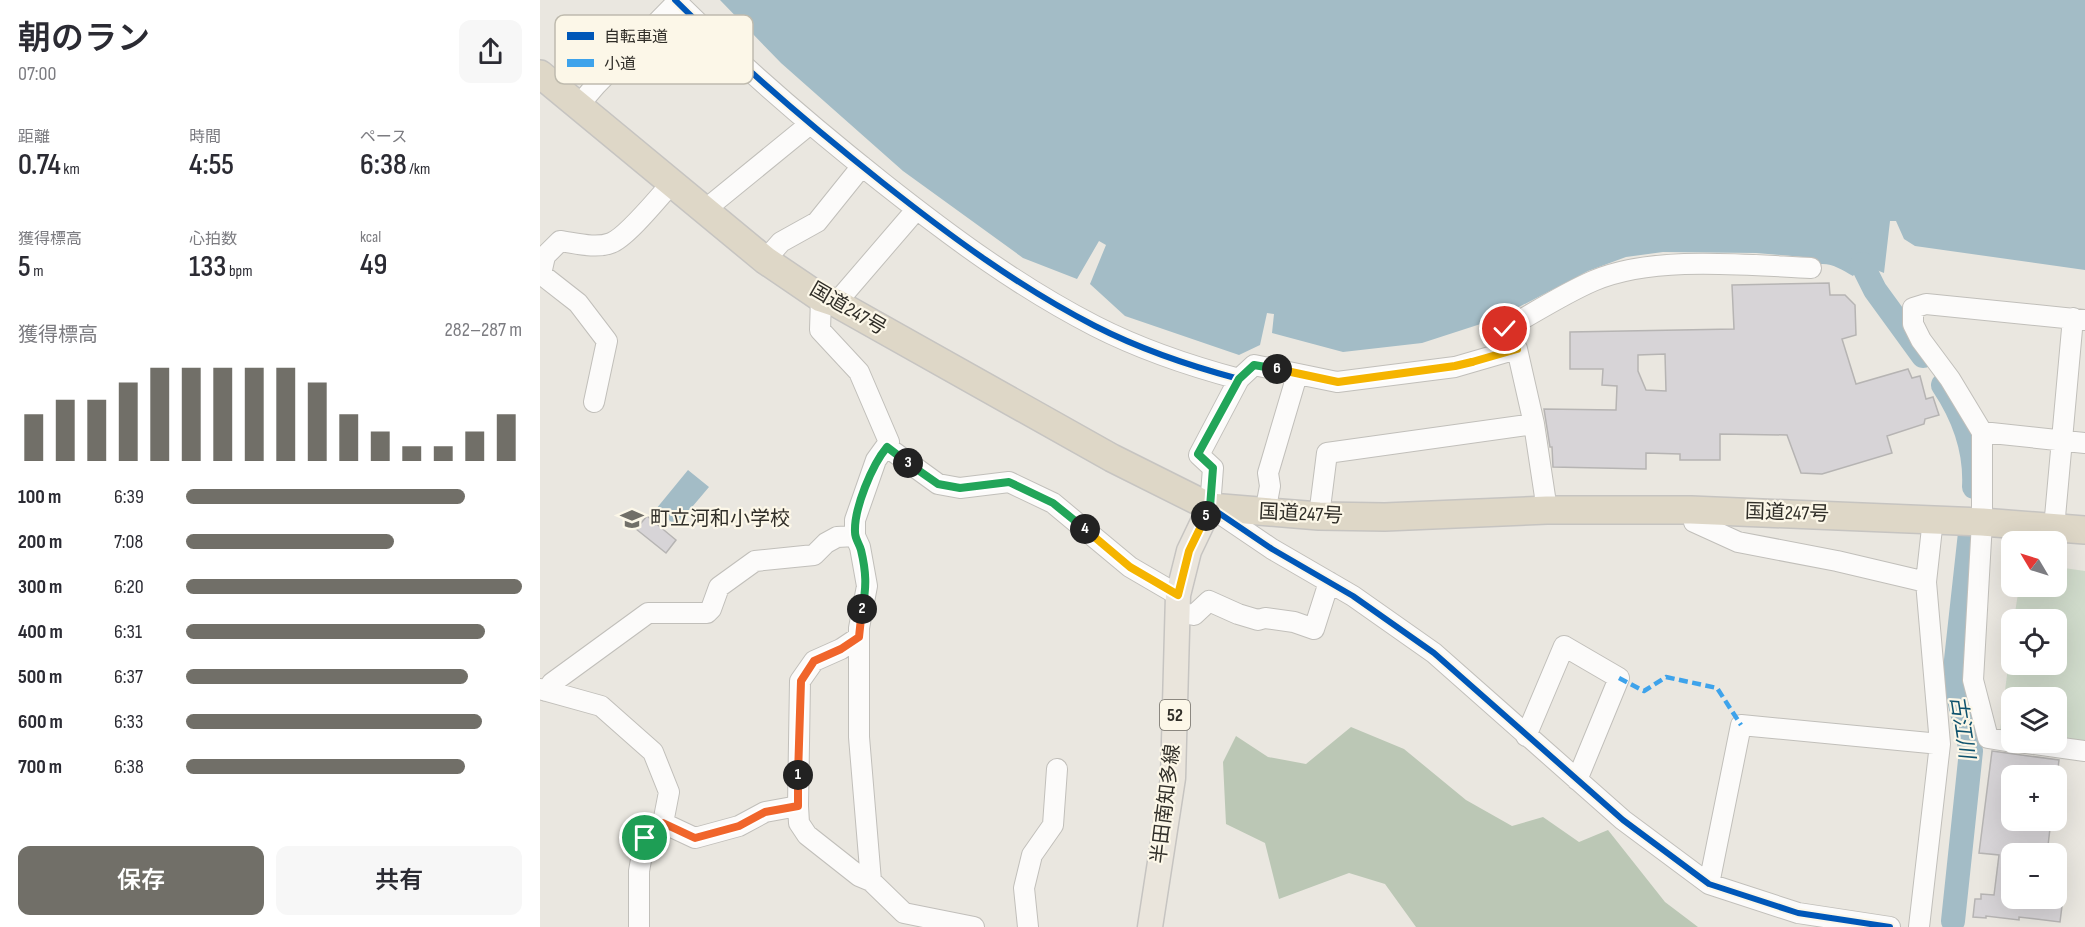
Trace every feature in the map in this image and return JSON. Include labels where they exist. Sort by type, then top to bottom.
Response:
[{"type":"highway","name":"国道247号","points":[[540,74],[765,260],[828,300],[1112,458],[1210,507],[1265,513],[1385,517],[1547,510],[1691,510],[1933,519],[2085,530]]},
{"type":"main road","name":"半田南知多線","points":[[1150,927],[1173,778],[1178,603],[1189,551],[1210,507]]},
{"type":"street","points":[[663,15],[676,1],[691,15]]},
{"type":"street","points":[[753,71],[810,123],[916,210],[1022,286],[1096,327],[1185,364],[1239,379]]},
{"type":"street","points":[[578,106],[597,84]]},
{"type":"street","points":[[706,212],[712,204],[810,123]]},
{"type":"street","points":[[765,260],[782,242],[817,222],[862,166]]},
{"type":"street","points":[[594,402],[607,341],[578,303],[541,274],[545,256],[560,241],[589,245],[612,243],[637,221],[671,184]]},
{"type":"street","points":[[871,881],[859,737],[859,637],[867,586],[860,547],[855,536],[855,520],[876,460],[889,441],[859,372],[820,330],[828,300],[916,210]]},
{"type":"street","points":[[1547,510],[1534,424],[1517,349],[1505,329],[1594,280],[1631,269],[1656,265],[1753,265],[1811,268]]},
{"type":"street","points":[[2001,740],[1988,738],[1973,680],[1982,522],[1982,432],[1950,379],[1921,340],[1913,324],[1913,308],[1926,304],[2079,319],[2061,441],[2054,528]]},
{"type":"street","points":[[1517,349],[1455,366],[1338,382],[1254,365],[1239,379],[1198,454],[1213,468],[1210,507],[1272,549],[1353,596],[1434,653],[1623,820],[1709,884],[1798,914],[1890,927]]},
{"type":"street","points":[[1265,513],[1270,486],[1268,474],[1297,375]]},
{"type":"street","points":[[1319,516],[1327,453],[1534,424]]},
{"type":"street","points":[[1982,432],[2085,443]]},
{"type":"street","points":[[887,447],[938,484],[960,488],[1009,482],[1053,503],[1130,567],[1194,615],[1209,601],[1258,620],[1265,618],[1294,622],[1314,629],[1329,582]]},
{"type":"street","points":[[1691,510],[1694,522],[1738,542],[1837,561],[1926,582]]},
{"type":"street","points":[[1919,927],[1941,744],[1926,582],[1933,519]]},
{"type":"street","points":[[543,690],[648,613],[707,613],[714,604],[719,586],[755,561],[814,555],[826,543],[837,537],[855,536]]},
{"type":"street","points":[[859,637],[841,649],[814,661],[801,681],[799,823],[807,835],[859,876],[871,881],[904,913],[974,927]]},
{"type":"street","points":[[1526,736],[1564,646],[1619,678],[1577,780]]},
{"type":"street","points":[[543,690],[601,705],[653,752],[669,792],[663,823],[645,838],[639,871],[639,927]]},
{"type":"street","points":[[1709,884],[1741,725],[1941,744]]},
{"type":"street","points":[[2067,749],[2085,751]]},
{"type":"street","points":[[1028,927],[1024,888],[1032,855],[1053,825],[1058,769]]},
{"type":"street","points":[[663,823],[695,838],[739,826],[765,812],[798,806]]},
{"type":"green space","points":[[2067,568],[2085,571],[2085,741],[2067,739],[2067,687],[2006,687],[2007,675],[2067,675],[2067,609],[2016,609],[2017,597],[2067,597]]},
{"type":"green space","points":[[1351,727],[1404,749],[1466,800],[1512,826],[1543,817],[1579,842],[1608,830],[1665,902],[1698,927],[1416,927],[1385,884],[1349,873],[1279,899],[1265,843],[1226,824],[1223,762],[1236,736],[1268,757],[1306,764]]},
{"type":"water","points":[[720,0],[2085,0],[2085,270],[1915,246],[1904,239],[1896,221],[1890,221],[1884,273],[1862,264],[1853,276],[1830,265],[1815,265],[1803,257],[1756,253],[1663,252],[1626,257],[1588,271],[1496,319],[1422,343],[1343,352],[1272,333],[1274,314],[1267,313],[1260,345],[1239,355],[1125,316],[1090,284],[1106,245],[1099,241],[1077,279],[1023,258],[903,171],[781,63],[753,34],[753,15],[735,15]]},
{"type":"water","points":[[688,470],[709,487],[676,526],[656,509]]},
{"type":"building","points":[[1829,283],[1830,295],[1845,295],[1855,305],[1856,335],[1842,339],[1856,384],[1908,369],[1912,378],[1920,376],[1926,399],[1933,397],[1939,415],[1925,419],[1924,424],[1887,436],[1892,453],[1822,474],[1801,473],[1787,435],[1720,434],[1720,460],[1680,460],[1680,454],[1646,453],[1646,469],[1553,467],[1552,447],[1550,447],[1544,409],[1616,410],[1617,386],[1602,385],[1603,369],[1570,369],[1570,332],[1734,329],[1732,285]],"holes":[[[1665,354],[1666,391],[1646,390],[1638,371],[1638,355]]]},
{"type":"building","points":[[647,516],[676,540],[666,553],[636,529]]},
{"type":"building","points":[[1992,751],[2059,760],[2058,765],[2001,765],[2001,831],[2050,831],[2048,843],[2001,843],[2001,909],[2062,909],[2060,922],[2019,917],[2019,920],[1986,916],[1986,918],[1973,917],[1975,899],[1981,899],[1981,894],[1994,895],[1999,855],[1979,853]]},
{"type":"waterway","name":"古江川","points":[[1862,264],[1875,290],[1923,356]]},
{"type":"waterway","name":"古江川","points":[[1943,385],[1957,408],[1967,433],[1973,459],[1974,487]]},
{"type":"waterway","name":"古江川","points":[[1953,921],[1971,751],[1954,678],[1970,533]]},
{"type":"marked path","points":[[1619,678],[1644,691],[1666,677],[1717,688],[1741,725]]},
{"type":"cycle path","points":[[675,0],[691,15]]},
{"type":"cycle path","points":[[753,74],[829,140],[908,203],[986,260],[1039,295],[1095,326],[1130,342],[1239,379]]},
{"type":"cycle path","points":[[1517,349],[1455,367],[1337,382],[1254,365],[1239,379],[1199,455],[1213,468],[1210,507],[1272,549],[1353,596],[1434,653],[1623,820],[1709,884],[1798,913],[1890,927]]},
{"type":"place","name":"町立河和小学校","points":[[632,519]]},
{"type":"route","points":[[645,838],[663,823],[695,838],[739,826],[765,812],[798,806],[801,681],[814,661],[841,649],[859,637],[867,586],[860,547],[855,536],[855,520],[876,460],[887,447],[938,484],[960,488],[1009,482],[1053,503],[1130,567],[1178,595],[1189,551],[1210,507],[1213,468],[1198,454],[1239,379],[1254,365],[1338,382],[1455,366],[1517,349],[1505,329]]}]
